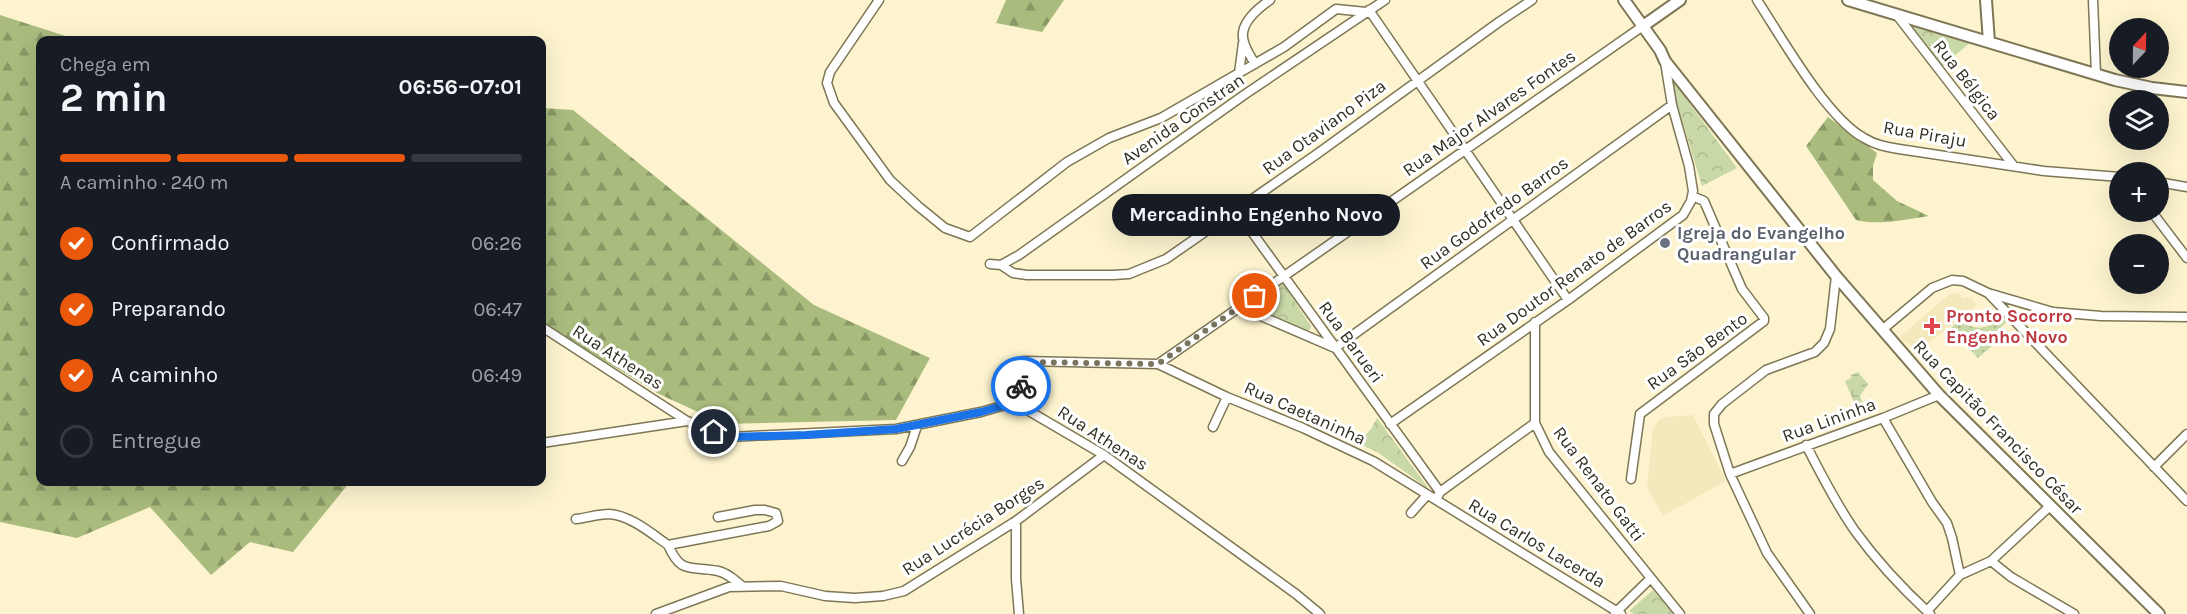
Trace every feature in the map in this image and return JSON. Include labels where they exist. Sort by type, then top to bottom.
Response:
[{"type":"street","points":[[879,0],[830,72],[827,83],[834,103],[890,180],[945,228],[970,237],[1067,162],[1082,153],[1109,138],[1161,118],[1284,47],[1336,9],[1368,11],[1568,300]]},
{"type":"street","points":[[1239,73],[1243,40],[1250,17],[1270,0]]},
{"type":"street","points":[[1339,0],[1345,9]]},
{"type":"street","name":"Avenida Constran","points":[[1000,266],[1019,255],[1244,95],[1385,0]]},
{"type":"street","name":"Rua Otaviano Piza","points":[[990,264],[1013,273],[1027,275],[1129,274],[1166,259],[1532,0]]},
{"type":"street","name":"Rua Capitão Francisco César","points":[[1624,0],[1660,50],[1665,61],[1836,276],[1882,330],[1938,394],[2159,614]]},
{"type":"street","name":"Rua Major Alvares Fontes","points":[[1158,364],[1680,0]]},
{"type":"street","name":"Rua Piraju","points":[[1757,0],[1818,93],[1849,127],[1864,138],[1880,145],[1899,149],[2044,171],[2109,176]]},
{"type":"street","points":[[1986,0],[1989,42]]},
{"type":"street","points":[[2093,0],[2096,74]]},
{"type":"street","points":[[1854,1],[2096,74],[2152,88],[2187,92]]},
{"type":"street","name":"Rua Bélgica","points":[[1896,14],[2013,165]]},
{"type":"street","name":"Avenida Constran","points":[[1243,40],[1255,64]]},
{"type":"street","name":"Rua Doutor Renato de Barros","points":[[1390,424],[1568,300],[1688,208],[1692,196],[1689,166],[1671,105],[1665,61]]},
{"type":"street","name":"Rua Godofredo Barros","points":[[1335,348],[1671,105]]},
{"type":"street","points":[[2169,184],[2187,187]]},
{"type":"street","name":"Rua São Bento","points":[[1631,479],[1640,414],[1764,321],[1742,288],[1704,201],[1692,196]]},
{"type":"street","name":"Rua Barueri","points":[[1236,210],[1390,424],[1438,496]]},
{"type":"street","points":[[2160,222],[2187,258]]},
{"type":"street","points":[[1810,614],[1767,553],[1730,474],[1714,424],[1714,414],[1730,396],[1766,370],[1815,352],[1824,343],[1830,329],[1836,276]]},
{"type":"street","points":[[1882,330],[1932,288],[1952,280],[1963,281],[1988,293],[2052,312],[2101,316],[2187,317]]},
{"type":"street","points":[[1988,293],[2187,501]]},
{"type":"street","points":[[1240,307],[1335,348]]},
{"type":"street","name":"Rua Renato Gatti","points":[[1535,322],[1536,423],[1549,452],[1680,614]]},
{"type":"street","name":"Rua Athenas","points":[[546,330],[687,421],[730,437],[896,429],[981,412],[1019,401],[1029,411],[1104,455],[1296,594],[1320,614]]},
{"type":"street","points":[[1019,401],[1024,362],[1158,364]]},
{"type":"street","name":"Rua Caetaninha","points":[[1158,364],[1227,397],[1304,428],[1373,461],[1427,495],[1438,496]]},
{"type":"street","name":"Rua Lininha","points":[[1730,474],[1883,418],[1938,394]]},
{"type":"street","points":[[1213,427],[1227,397]]},
{"type":"street","points":[[1883,418],[1947,523],[1960,575]]},
{"type":"street","points":[[546,442],[687,421]]},
{"type":"street","points":[[1438,496],[1536,423]]},
{"type":"street","points":[[902,461],[917,426]]},
{"type":"street","points":[[2154,467],[2187,434]]},
{"type":"street","points":[[1806,445],[1830,492],[1856,532],[1911,596],[1929,612],[1960,575],[1991,561],[2050,506]]},
{"type":"street","name":"Rua Lucrécia Borges","points":[[656,614],[729,587],[781,586],[825,596],[855,598],[883,596],[904,591],[1016,521],[1104,455]]},
{"type":"street","points":[[1411,513],[1427,495]]},
{"type":"street","name":"Rua Carlos Lacerda","points":[[1438,496],[1617,613]]},
{"type":"street","points":[[668,545],[769,526],[778,519],[776,513],[765,510],[718,517]]},
{"type":"street","points":[[576,519],[609,514],[630,520],[668,545],[682,566],[722,572],[742,586]]},
{"type":"street","points":[[1016,521],[1016,579],[1019,614]]},
{"type":"street","points":[[1991,561],[2011,577],[2074,614]]},
{"type":"street","points":[[1617,613],[1651,578]]},
{"type":"shaded area","name":"Pronto Socorro Engenho Novo","points":[[1951,293],[1959,294],[1963,298],[1971,297],[1977,305],[1916,353],[1908,342],[1905,343],[1899,337]]},
{"type":"shaded area","points":[[1693,415],[1726,481],[1663,516],[1647,488],[1653,429],[1659,420],[1666,417]]},
{"type":"green space","points":[[1006,0],[1064,0],[1042,32],[996,23]]},
{"type":"green space","points":[[0,15],[66,36],[36,36],[36,486],[347,486],[293,552],[250,542],[211,575],[150,507],[77,538],[0,522]]},
{"type":"green space","points":[[1900,18],[1974,39],[1942,67]]},
{"type":"green space","points":[[1668,74],[1737,168],[1702,186]]},
{"type":"green space","points":[[546,108],[573,110],[814,305],[930,358],[896,420],[724,424],[659,394],[546,325]]},
{"type":"green space","points":[[1828,117],[1877,153],[1873,166],[1873,180],[1897,201],[1929,216],[1883,222],[1856,220],[1806,146]]},
{"type":"green space","points":[[1283,284],[1311,326],[1310,330],[1304,331],[1249,308]]},
{"type":"green space","points":[[2000,316],[2007,322],[1987,339],[1992,346],[1978,358],[1951,328],[1958,322],[1981,328],[1986,327]]},
{"type":"green space","points":[[1858,372],[1868,384],[1860,396],[1867,413],[1860,417],[1845,381]]},
{"type":"green space","points":[[1377,418],[1429,489],[1377,452],[1358,443],[1371,429]]},
{"type":"green space","points":[[1653,590],[1673,614],[1634,614],[1629,611]]},
{"type":"way so far","points":[[1021,386],[1024,362],[1158,364],[1255,296]]},
{"type":"place","name":"Igreja do Evangelho Quadrangular","points":[[1665,243]]},
{"type":"place","name":"Mercadinho Engenho Novo","points":[[1255,296]]},
{"type":"place","name":"Pronto Socorro Engenho Novo","points":[[1932,326]]},
{"type":"route","points":[[714,432],[730,437],[806,435],[917,426],[1019,401],[1021,386]]}]
